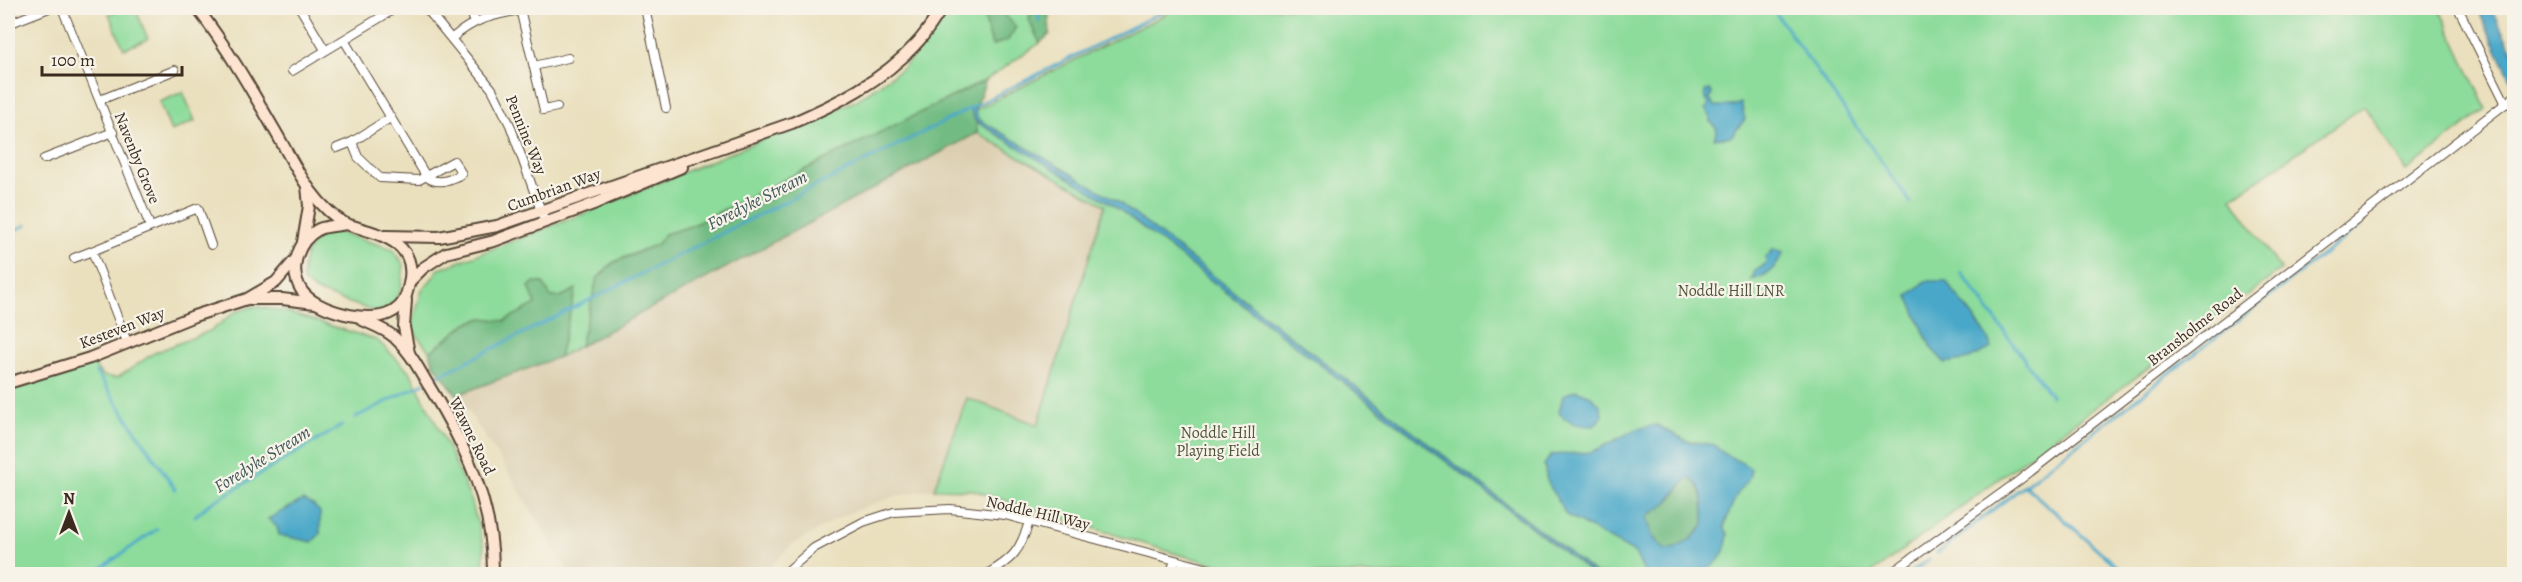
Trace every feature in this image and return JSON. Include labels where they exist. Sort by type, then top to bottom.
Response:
[{"type":"street","points":[[8,24],[28,11],[49,8]]},
{"type":"street","name":"Navenby Grove","points":[[62,8],[150,226]]},
{"type":"street","points":[[197,8],[273,126],[307,186],[330,215],[346,225],[385,236],[400,245],[411,267],[405,300],[398,309],[383,317],[359,318],[315,303],[303,292],[295,276],[295,260],[303,242],[309,206],[307,186]]},
{"type":"street","points":[[300,8],[325,50]]},
{"type":"street","points":[[292,70],[396,8]]},
{"type":"street","name":"Pennine Way","points":[[426,8],[492,89],[510,125],[543,217]]},
{"type":"street","points":[[471,8],[474,22]]},
{"type":"street","points":[[452,38],[474,22],[491,14],[524,8],[544,110],[557,107]]},
{"type":"street","points":[[645,8],[666,108]]},
{"type":"street","name":"Cumbrian Way","points":[[385,236],[439,237],[543,217],[621,194],[729,146],[837,104],[882,74],[916,45],[942,8]]},
{"type":"street","points":[[2458,8],[2511,100]]},
{"type":"street","points":[[344,40],[426,176],[420,180],[380,178],[357,157],[352,142]]},
{"type":"street","points":[[534,66],[568,58]]},
{"type":"street","points":[[100,100],[175,70]]},
{"type":"street","name":"Bransholme Road","points":[[1890,574],[2017,482],[2511,100]]},
{"type":"street","points":[[337,148],[352,142],[390,118]]},
{"type":"street","points":[[44,159],[113,132]]},
{"type":"street","points":[[74,258],[198,208],[211,245]]},
{"type":"street","name":"Cumbrian Way","points":[[410,282],[423,268],[446,253],[494,241],[543,217]]},
{"type":"street","points":[[303,242],[320,228],[346,225]]},
{"type":"street","points":[[92,251],[127,342]]},
{"type":"street","name":"Kesteven Way","points":[[8,382],[90,358],[194,316],[247,299],[276,282],[295,260]]},
{"type":"street","name":"Kesteven Way","points":[[247,299],[282,299],[315,303]]},
{"type":"street","name":"Wawne Road","points":[[405,300],[404,327],[409,352]]},
{"type":"street","name":"Wawne Road","points":[[359,318],[388,333],[409,352],[457,432],[479,482],[493,548],[493,574]]},
{"type":"street","name":"Noddle Hill Way","points":[[784,574],[814,548],[863,522],[894,512],[950,508],[1005,515],[1228,574]]},
{"type":"street","points":[[987,574],[1010,561],[1022,544],[1029,522]]},
{"type":"street","points":[[1170,574],[1175,561]]},
{"type":"shaded area","points":[[977,133],[1105,205],[1038,425],[967,398],[934,489],[896,496],[846,514],[792,545],[763,574],[570,574],[500,459],[457,395],[559,357]]},
{"type":"green space","points":[[125,8],[135,8],[148,39],[124,49],[109,14]]},
{"type":"green space","points":[[949,8],[977,8],[984,15],[992,46],[999,8],[1032,8],[1029,20],[1040,43],[986,80],[691,226],[665,234],[657,244],[612,263],[597,279],[580,346],[559,357],[575,290],[560,297],[551,297],[504,321],[483,318],[467,323],[430,352],[411,328],[422,290],[437,270],[588,212],[857,100],[904,67],[940,25]]},
{"type":"green space","points":[[977,8],[999,8],[1016,27],[1008,40],[992,46],[984,15]]},
{"type":"green space","points":[[1032,8],[1048,8],[1050,34],[1040,43],[1029,20]]},
{"type":"green space","name":"Noddle Hill LNR","points":[[1178,8],[2439,8],[2486,109],[2406,171],[2364,106],[2232,198],[2281,270],[1870,574],[1254,574],[1180,555],[972,490],[934,489],[967,398],[1038,425],[1105,205],[977,133],[975,110]]},
{"type":"green space","points":[[986,80],[975,110],[977,133],[580,346],[597,279],[613,263],[657,244],[665,234],[691,226]]},
{"type":"green space","points":[[183,92],[195,121],[171,131],[159,102]]},
{"type":"green space","points":[[334,231],[393,249],[404,265],[401,288],[395,301],[379,313],[315,291],[303,281],[303,264],[308,249],[318,238]]},
{"type":"green space","points":[[534,282],[543,283],[551,297],[561,297],[576,289],[559,357],[457,395],[434,365],[430,352],[467,323],[483,318],[504,321],[536,304],[529,287]]},
{"type":"green space","points":[[255,306],[286,312],[377,340],[410,372],[449,449],[471,500],[484,547],[483,574],[8,574],[8,392],[92,363],[103,376],[117,378],[154,353],[212,330],[235,312]]},
{"type":"green space","points":[[1690,478],[1699,486],[1701,492],[1704,505],[1704,525],[1687,542],[1665,550],[1652,536],[1647,517],[1662,507],[1676,494],[1684,481]]},
{"type":"water","points":[[2477,8],[2491,8],[2514,55],[2514,86]]},
{"type":"water","points":[[1710,90],[1712,95],[1709,99],[1715,106],[1733,106],[1741,103],[1745,119],[1732,136],[1714,139],[1717,129],[1710,122],[1710,116],[1705,109],[1709,105],[1705,98],[1705,91]]},
{"type":"water","points":[[974,106],[978,119],[1116,200],[1596,574],[1592,574],[1112,204],[975,121],[970,108]]},
{"type":"water","points":[[1774,249],[1783,253],[1778,263],[1766,274],[1751,280],[1755,271],[1766,264],[1766,257]]},
{"type":"water","points":[[1926,281],[1946,281],[1984,331],[1992,348],[1969,359],[1945,363],[1931,348],[1908,296]]},
{"type":"water","points":[[1576,390],[1591,396],[1601,406],[1602,417],[1594,426],[1575,424],[1559,413],[1563,395]]},
{"type":"water","points":[[1657,425],[1687,441],[1715,445],[1722,452],[1751,469],[1749,478],[1737,495],[1724,528],[1728,534],[1725,550],[1710,568],[1687,574],[1645,574],[1635,553],[1566,515],[1547,481],[1544,465],[1551,455],[1592,452],[1637,429]],"holes":[[[1690,478],[1695,482],[1703,499],[1704,525],[1687,542],[1665,550],[1652,536],[1647,517],[1662,507],[1684,481]]]},
{"type":"water","points":[[303,500],[320,512],[320,534],[312,542],[279,535],[277,527],[268,519]]},
{"type":"waterway","points":[[1038,8],[1039,21]]},
{"type":"waterway","name":"Foredyke Stream","points":[[430,380],[1170,8]]},
{"type":"waterway","points":[[1772,8],[1911,203]]},
{"type":"waterway","points":[[8,234],[26,225]]},
{"type":"waterway","points":[[1937,553],[2360,226]]},
{"type":"waterway","points":[[1961,272],[2051,396]]},
{"type":"waterway","points":[[96,372],[175,489]]},
{"type":"waterway","name":"Foredyke Stream","points":[[356,417],[424,383]]},
{"type":"waterway","name":"Foredyke Stream","points":[[195,516],[208,505],[343,425]]},
{"type":"waterway","points":[[2024,485],[2126,574]]},
{"type":"waterway","points":[[93,574],[157,529]]},
{"type":"waterway","points":[[1909,574],[1929,559]]},
{"type":"park label","name":"Noddle Hill Playing Field","points":[[1218,442]]}]
